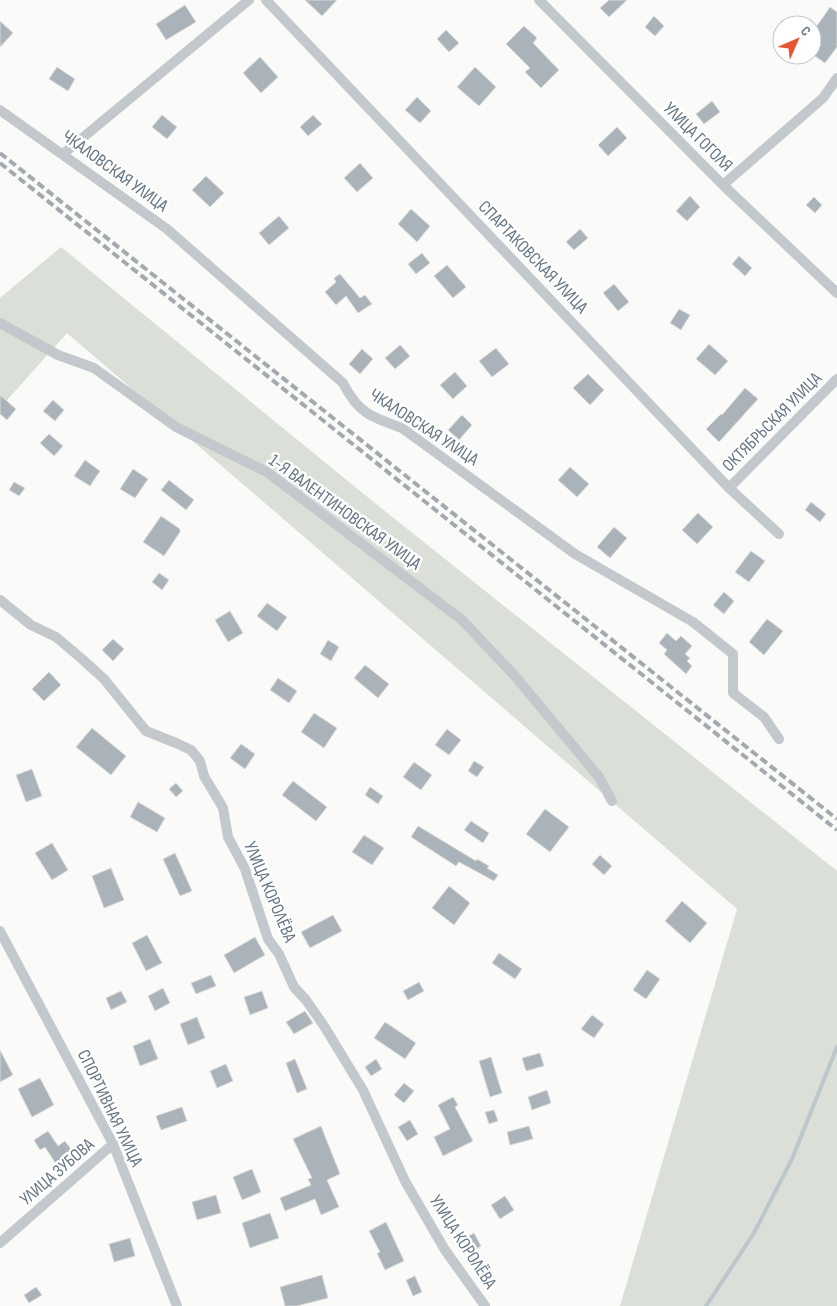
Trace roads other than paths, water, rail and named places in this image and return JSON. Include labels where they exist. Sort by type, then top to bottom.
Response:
[{"type":"street","points":[[63,154],[249,0]]},
{"type":"street","name":"СПАРТАКОВСКАЯ УЛИЦА","points":[[266,0],[729,488],[779,534]]},
{"type":"street","name":"УЛИЦА ГОГОЛЯ","points":[[538,0],[722,185],[837,293]]},
{"type":"street","points":[[722,185],[823,98],[837,78]]},
{"type":"street","name":"ЧКАЛОВСКАЯ УЛИЦА","points":[[0,110],[167,229],[343,383],[351,398],[363,412],[402,428],[575,554],[693,622],[733,654],[733,693],[764,717],[779,739]]},
{"type":"street","name":"1-Я ВАЛЕНТИНОВСКАЯ УЛИЦА","points":[[0,323],[58,355],[94,368],[176,427],[267,472],[462,620],[515,676],[599,777],[612,801]]},
{"type":"street","name":"ОКТЯБРЬСКАЯ УЛИЦА","points":[[729,488],[837,379]]},
{"type":"street","name":"УЛИЦА КОРОЛЁВА","points":[[0,600],[31,625],[56,637],[82,659],[104,679],[146,731],[190,750],[200,761],[204,776],[223,808],[228,837],[246,869],[268,939],[278,954],[294,987],[306,1000],[324,1026],[362,1090],[405,1181],[445,1250],[485,1306]]},
{"type":"street","name":"СПОРТИВНАЯ УЛИЦА","points":[[0,931],[113,1144],[177,1306]]},
{"type":"street","name":"УЛИЦА ЗУБОВА","points":[[0,1243],[113,1144]]},
{"type":"waterway","points":[[706,1306],[754,1233],[792,1159],[837,1047]]},
{"type":"railway","points":[[0,153],[837,819]]},
{"type":"railway","points":[[0,163],[837,830]]}]
